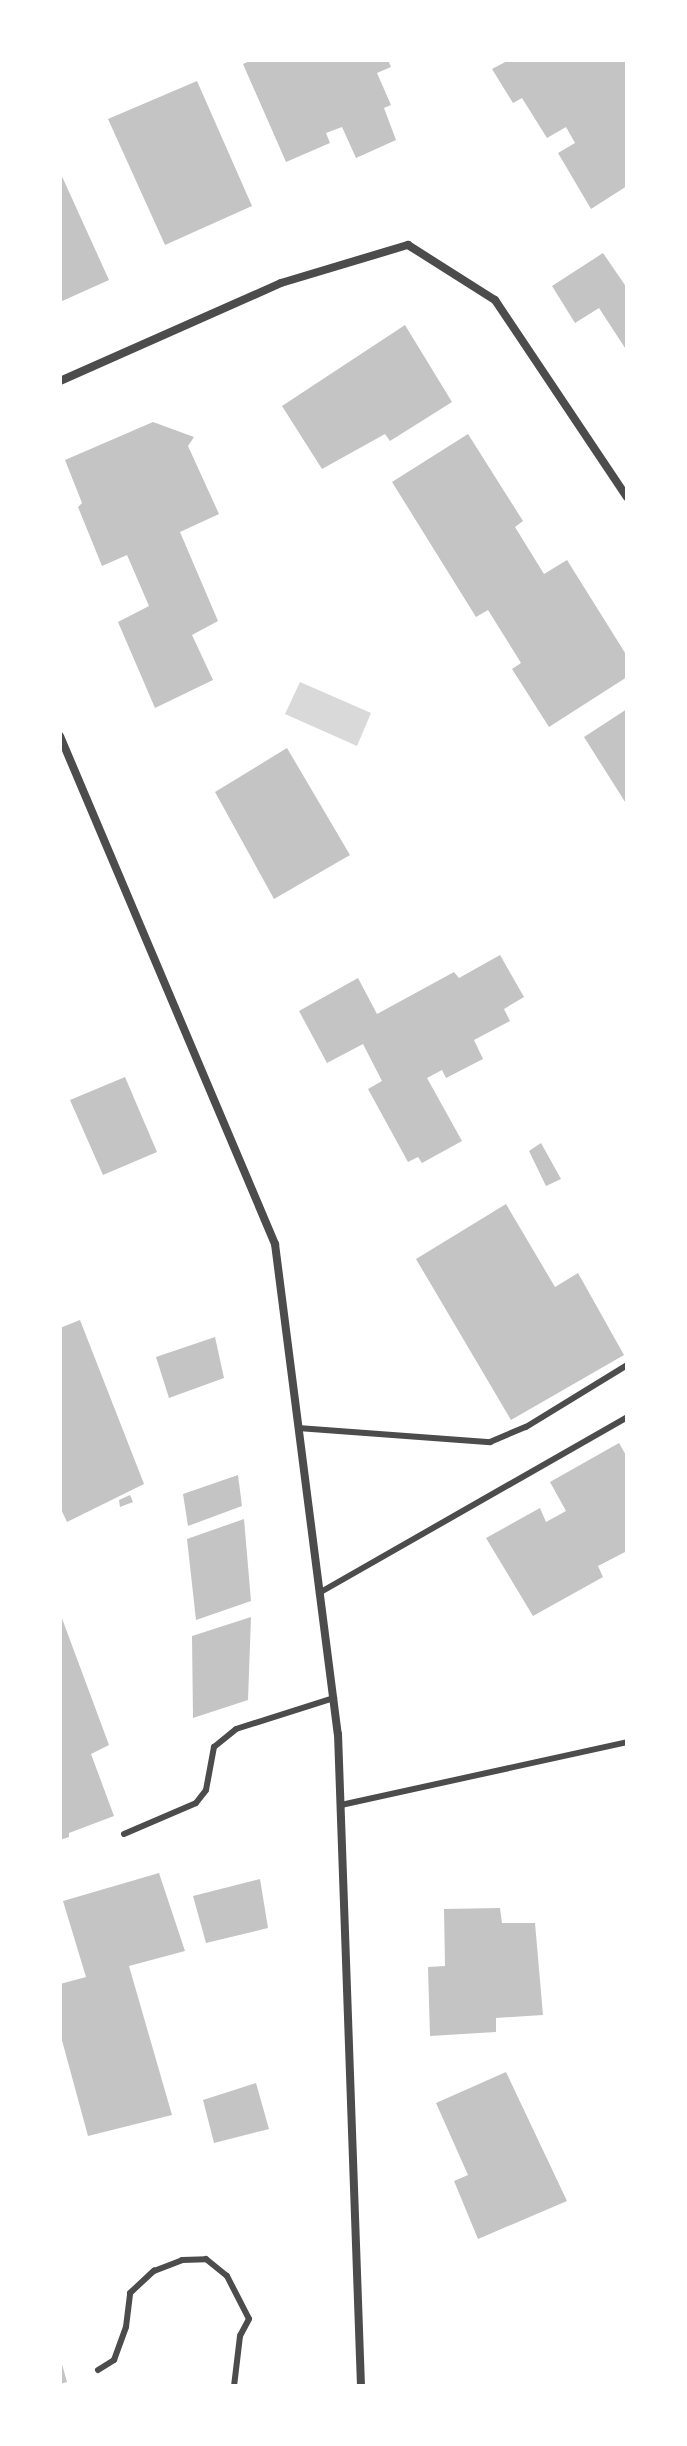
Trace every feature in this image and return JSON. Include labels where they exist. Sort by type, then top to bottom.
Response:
[{"type":"street","points":[[60,381],[281,283],[408,245],[495,300],[627,497]]},
{"type":"street","points":[[60,736],[275,1244],[334,1698],[341,1805],[361,2386]]},
{"type":"lane","points":[[298,1428],[490,1442],[526,1427],[627,1365]]},
{"type":"lane","points":[[319,1593],[627,1417]]},
{"type":"lane","points":[[124,1834],[196,1803],[206,1790],[214,1747],[236,1729],[334,1698]]},
{"type":"lane","points":[[341,1805],[627,1742]]},
{"type":"lane","points":[[98,2370],[114,2360],[126,2327],[130,2293],[154,2271],[182,2260],[206,2259],[227,2276],[249,2319],[240,2336],[234,2386]]},
{"type":"shaded area","points":[[300,682],[371,713],[357,746],[285,714]]},
{"type":"building","points":[[252,60],[388,60],[391,67],[377,73],[391,105],[384,108],[396,140],[356,158],[342,127],[326,133],[330,143],[286,162],[243,64]]},
{"type":"building","points":[[509,60],[627,60],[627,186],[591,209],[558,153],[575,143],[566,127],[547,138],[522,98],[513,103],[492,69]]},
{"type":"building","points":[[197,81],[252,206],[165,245],[108,119]]},
{"type":"building","points":[[60,172],[109,280],[60,302]]},
{"type":"building","points":[[603,253],[627,288],[627,351],[599,308],[575,323],[552,286]]},
{"type":"building","points":[[405,325],[452,402],[390,441],[385,434],[322,469],[282,406]]},
{"type":"building","points":[[153,422],[194,437],[188,446],[219,514],[180,532],[218,621],[192,635],[213,680],[155,708],[118,622],[149,606],[127,555],[102,566],[78,507],[82,503],[65,460]]},
{"type":"building","points":[[468,434],[523,521],[515,527],[544,574],[567,560],[627,656],[627,677],[549,727],[512,669],[521,663],[488,610],[476,617],[392,482]]},
{"type":"building","points":[[627,709],[627,805],[584,737]]},
{"type":"building","points":[[287,748],[350,855],[274,899],[215,792]]},
{"type":"building","points":[[500,955],[524,997],[504,1009],[510,1021],[474,1040],[483,1059],[446,1078],[442,1070],[427,1078],[462,1141],[422,1163],[418,1157],[408,1162],[368,1089],[382,1081],[363,1044],[327,1063],[299,1011],[358,978],[377,1014],[454,972],[459,978]]},
{"type":"building","points":[[125,1077],[157,1152],[103,1175],[70,1100]]},
{"type":"building","points":[[541,1143],[561,1179],[546,1186],[529,1151]]},
{"type":"building","points":[[506,1204],[555,1287],[578,1273],[624,1355],[511,1420],[416,1259]]},
{"type":"building","points":[[80,1320],[144,1484],[67,1522],[60,1507],[60,1328]]},
{"type":"building","points":[[215,1337],[224,1378],[169,1398],[156,1357]]},
{"type":"building","points":[[619,1443],[627,1457],[627,1551],[598,1566],[603,1577],[533,1616],[486,1538],[540,1508],[546,1522],[566,1511],[550,1482]]},
{"type":"building","points":[[238,1475],[242,1506],[188,1526],[183,1494]]},
{"type":"building","points":[[130,1495],[133,1502],[120,1507],[119,1500]]},
{"type":"building","points":[[244,1519],[251,1601],[196,1620],[187,1539]]},
{"type":"building","points":[[60,1613],[109,1745],[91,1754],[114,1816],[69,1833],[69,1837],[60,1840]]},
{"type":"building","points":[[251,1617],[248,1700],[193,1718],[192,1636]]},
{"type":"building","points":[[159,1873],[185,1951],[129,1966],[172,2115],[88,2136],[60,2033],[60,1984],[86,1977],[63,1901]]},
{"type":"building","points":[[260,1879],[268,1928],[206,1943],[193,1896]]},
{"type":"building","points":[[500,1908],[502,1923],[535,1923],[543,2015],[496,2018],[496,2032],[430,2036],[428,1967],[445,1966],[444,1909]]},
{"type":"building","points":[[506,2072],[567,2201],[478,2239],[454,2181],[468,2175],[436,2103]]},
{"type":"building","points":[[256,2083],[269,2129],[214,2143],[203,2100]]},
{"type":"building","points":[[60,2357],[67,2382],[60,2384]]}]
